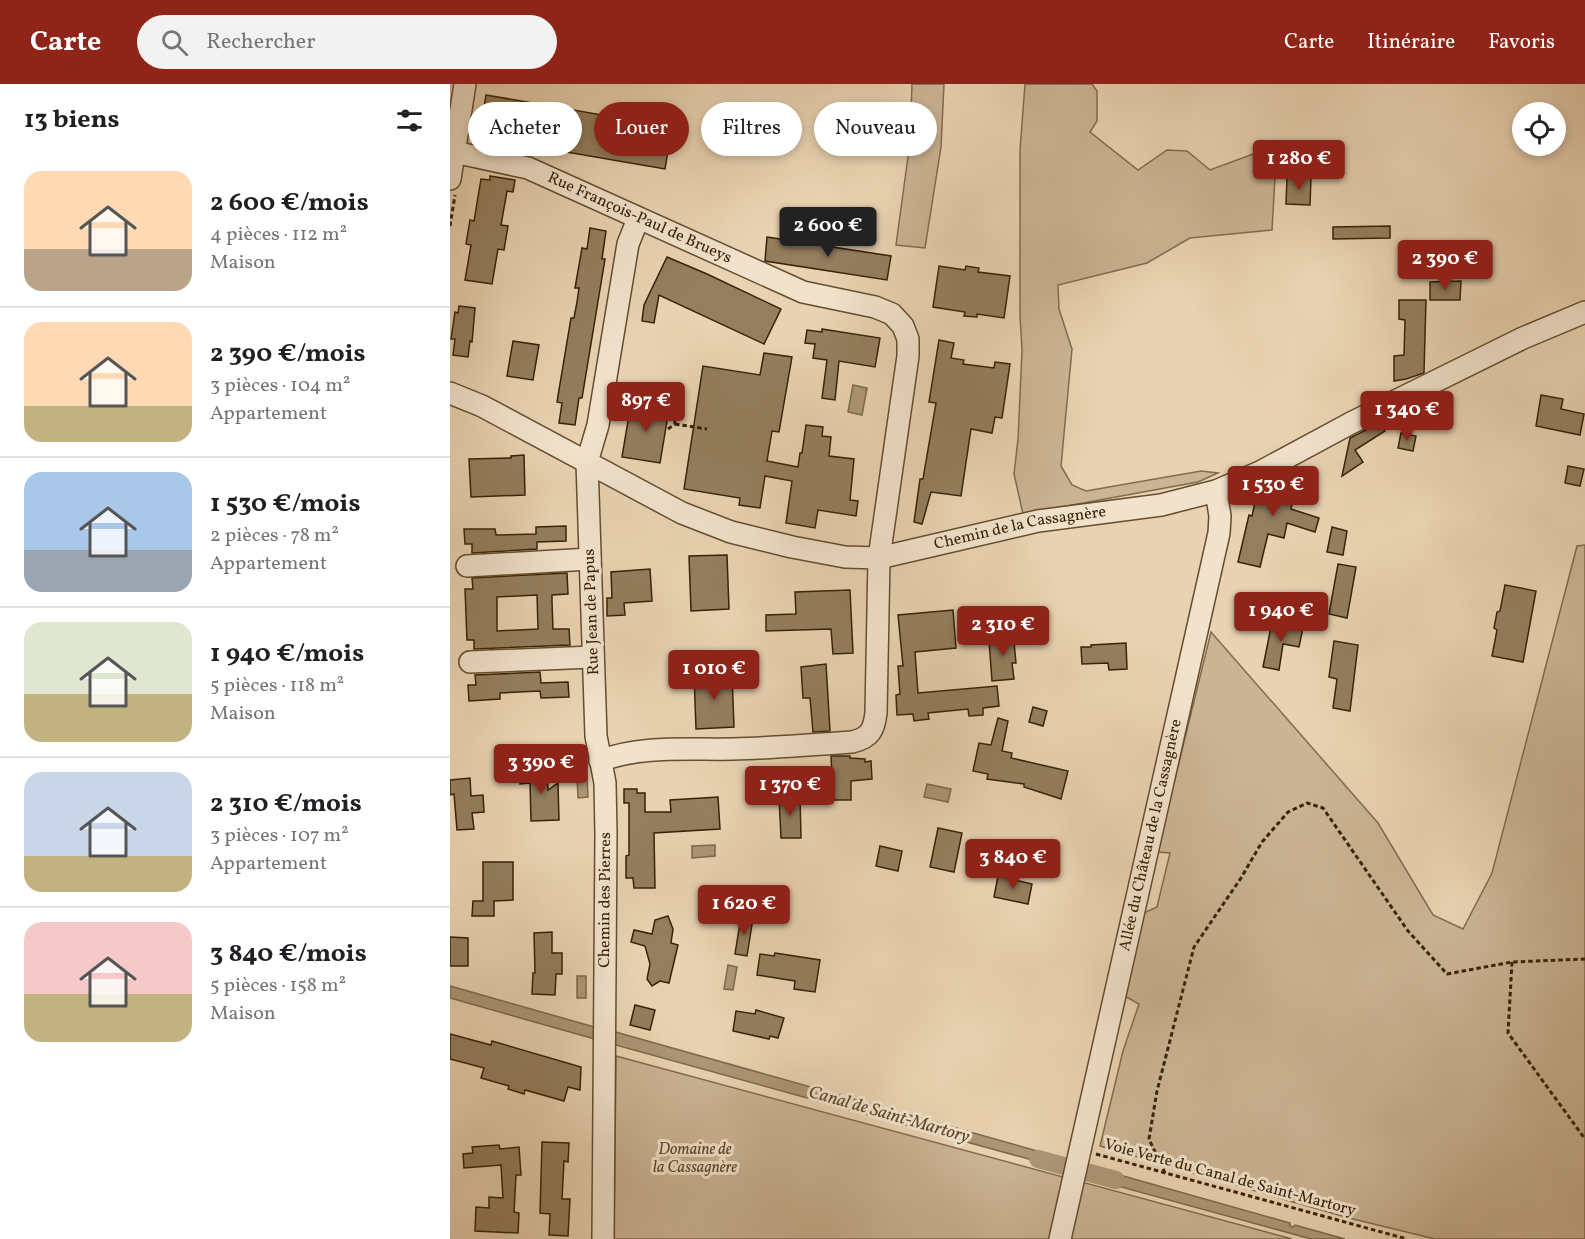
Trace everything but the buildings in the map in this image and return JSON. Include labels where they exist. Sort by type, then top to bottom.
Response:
[{"type":"street","points":[[450,179],[465,84]]},
{"type":"street","name":"Rue François-Paul de Brueys","points":[[454,152],[528,168],[803,292],[875,307],[892,314],[903,326],[908,339],[908,356],[879,558]]},
{"type":"street","name":"Rue Jean de Papus","points":[[600,761],[596,736],[587,462],[598,425],[628,244],[638,219]]},
{"type":"street","name":"Chemin de la Cassagnère","points":[[450,393],[482,406],[682,513],[731,532],[845,557],[879,558],[1038,521],[1161,505],[1216,491],[1260,472],[1351,423],[1523,338],[1585,312]]},
{"type":"street","name":"Allée du Château de la Cassagnère","points":[[1060,1239],[1219,533],[1220,510],[1216,491]]},
{"type":"street","points":[[600,761],[625,752],[762,748],[852,742],[869,736],[875,725],[876,713],[879,558]]},
{"type":"street","points":[[467,566],[590,559]]},
{"type":"street","points":[[470,662],[593,657]]},
{"type":"street","name":"Chemin des Pierres","points":[[600,761],[604,783],[606,834],[603,1239]]},
{"type":"path","points":[[673,398],[675,424]]},
{"type":"path","points":[[668,429],[675,424],[707,429]]},
{"type":"path","points":[[1165,1173],[1149,1139],[1157,1091],[1194,947],[1241,878],[1262,842],[1287,812],[1306,803],[1323,808],[1408,931],[1448,975],[1512,962],[1585,959]]},
{"type":"path","points":[[1512,962],[1508,1033],[1585,1139]]},
{"type":"path","name":"Voie Verte du Canal de Saint-Martory","points":[[1080,1153],[1165,1173],[1407,1239]]},
{"type":"green space","points":[[912,84],[944,84],[941,147],[925,248],[896,245],[908,156],[937,156],[937,102],[911,102]]},
{"type":"green space","points":[[1025,84],[1092,84],[1097,91],[1097,121],[1090,132],[1138,170],[1167,150],[1187,151],[1210,170],[1261,151],[1276,160],[1272,230],[1190,238],[1147,263],[1058,285],[1059,309],[1072,349],[1061,466],[1072,485],[1086,491],[1201,471],[1218,473],[1198,482],[1023,514],[1014,474],[1022,350],[1020,150]]},
{"type":"green space","points":[[1585,545],[1585,1239],[1435,1239],[1349,1218],[1100,1146],[1123,1051],[1139,1004],[1123,995],[1137,916],[1157,907],[1170,853],[1157,852],[1211,632],[1378,823],[1433,915],[1463,929],[1492,873],[1577,546]]},
{"type":"green space","name":"Domaine de la Cassagnère","points":[[616,1056],[1292,1239],[614,1239]]},
{"type":"water","points":[[853,385],[867,388],[862,415],[848,412]]},
{"type":"water","points":[[577,778],[587,778],[588,797],[578,798]]},
{"type":"water","points":[[927,784],[951,789],[948,802],[924,797]]},
{"type":"water","points":[[715,845],[715,856],[692,858],[692,846]]},
{"type":"water","points":[[728,965],[737,967],[733,990],[724,989]]},
{"type":"water","points":[[577,976],[586,976],[586,998],[577,998]]},
{"type":"water","points":[[450,986],[598,1028],[598,1040],[450,998]]},
{"type":"water","points":[[612,1031],[1062,1158],[1061,1168],[612,1044]]},
{"type":"water","points":[[1095,1168],[1290,1223],[1293,1227],[1295,1225],[1345,1239],[1311,1239],[1092,1179]]},
{"type":"waterway","name":"Canal de Saint-Martory","points":[[1038,1159],[1116,1180]]}]
